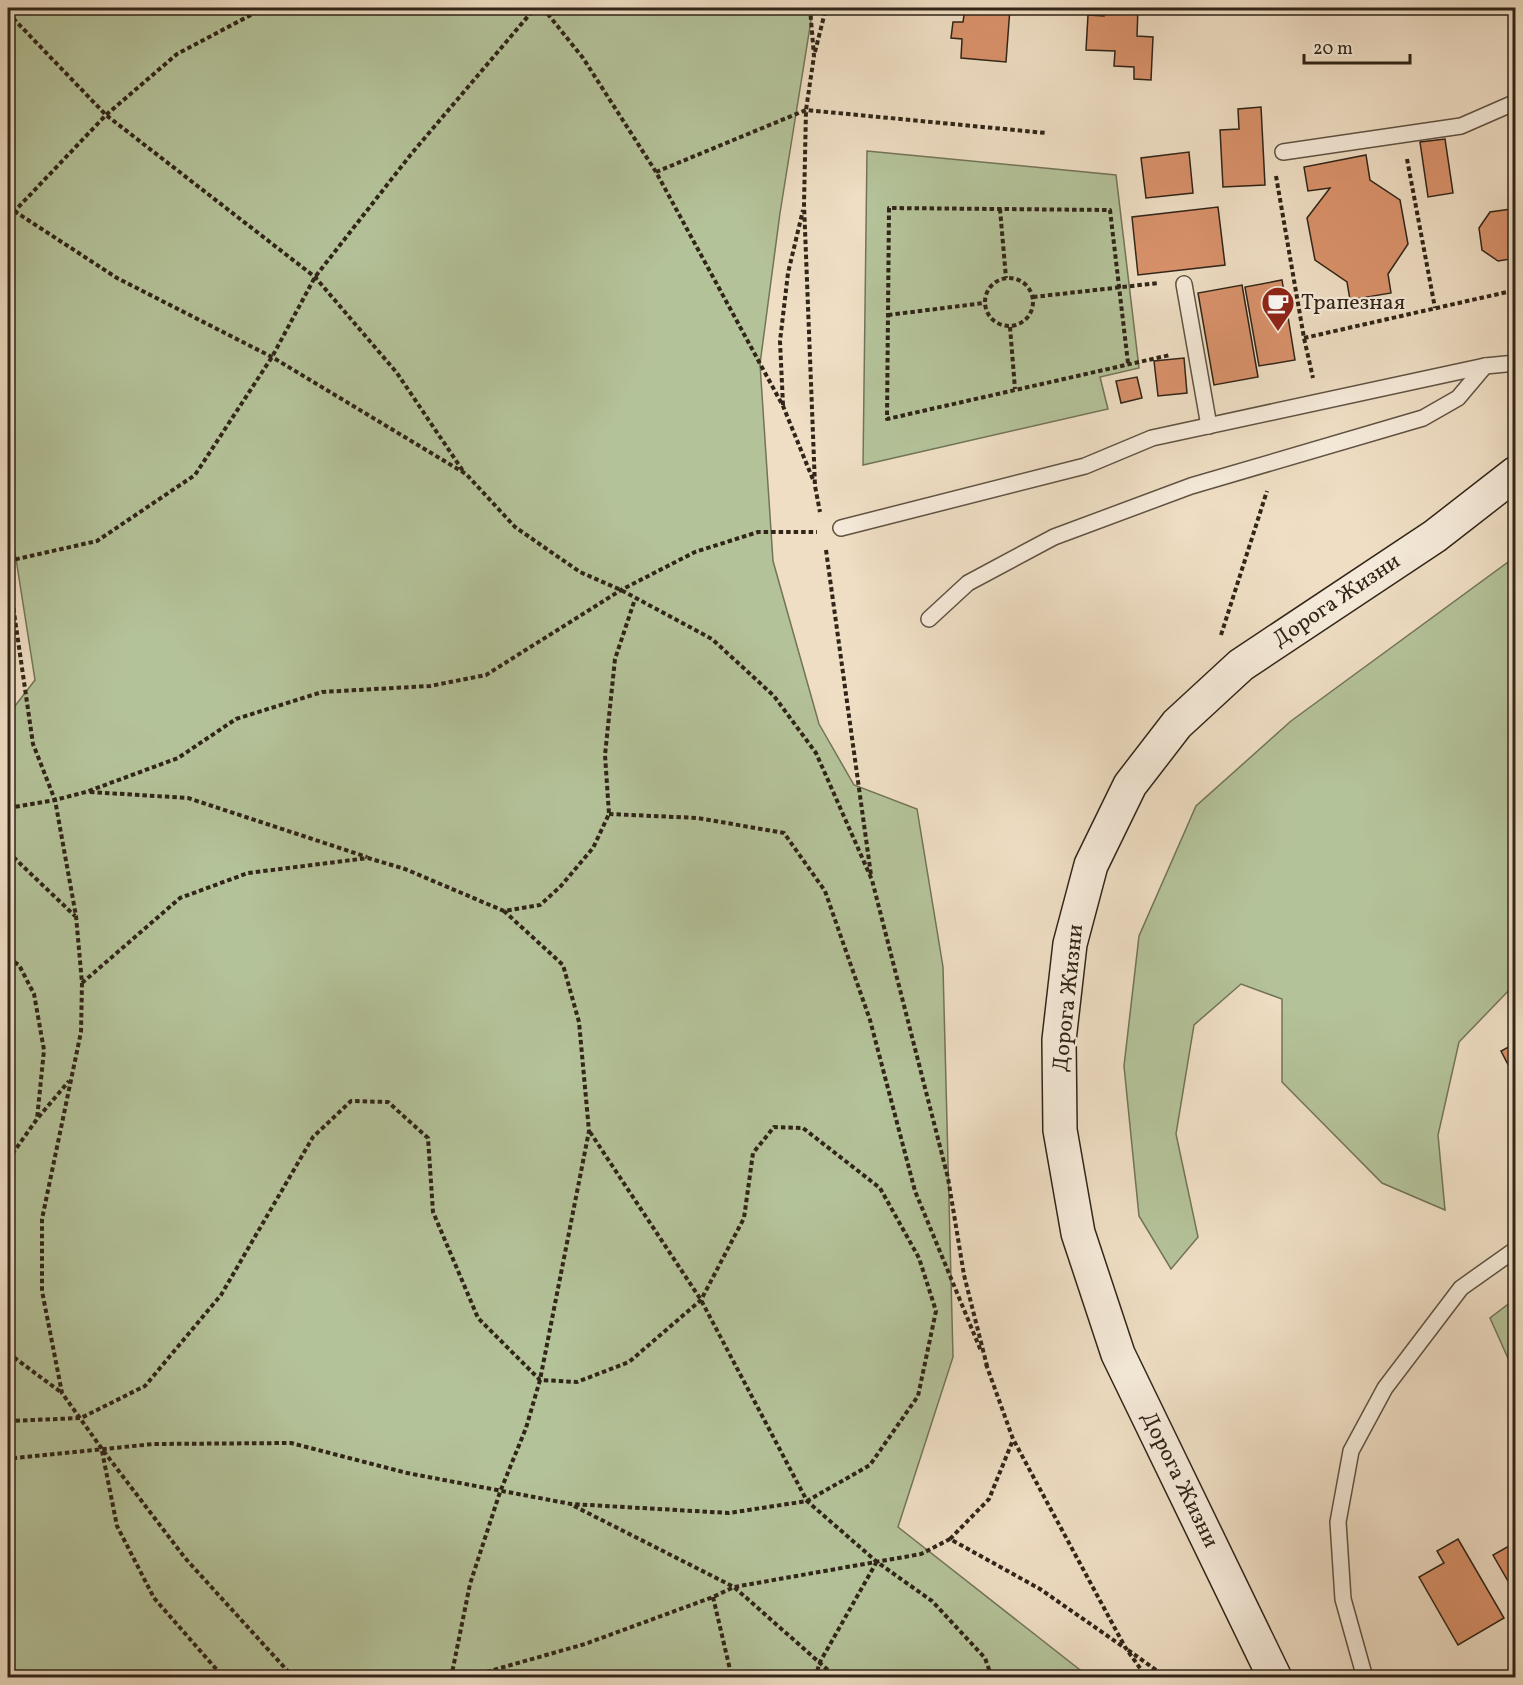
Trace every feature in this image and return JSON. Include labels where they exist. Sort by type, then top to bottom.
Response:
[{"type":"main road","name":"Дорога Жизни","points":[[1275,1677],[1118,1354],[1078,1233],[1060,1130],[1059,1040],[1070,944],[1091,865],[1130,785],[1177,724],[1241,665],[1435,536],[1515,473]]},
{"type":"lane","points":[[1283,152],[1461,126],[1515,102]]},
{"type":"lane","points":[[1184,284],[1209,426]]},
{"type":"lane","points":[[841,528],[1085,466],[1152,438],[1485,366],[1515,363]]},
{"type":"lane","points":[[929,619],[968,583],[1054,537],[1191,486],[1423,418],[1458,398],[1485,366]]},
{"type":"lane","points":[[1365,1677],[1343,1599],[1338,1522],[1351,1451],[1385,1388],[1461,1288],[1515,1250]]},
{"type":"path","points":[[8,218],[106,116],[177,54],[264,8]]},
{"type":"path","points":[[8,561],[98,541],[195,475],[272,357],[315,276],[412,153],[535,8]]},
{"type":"path","points":[[543,8],[583,58],[656,172],[783,406],[815,486]]},
{"type":"path","points":[[810,8],[814,56]]},
{"type":"path","points":[[826,8],[814,56],[806,110],[804,204],[815,486],[872,880],[948,1178],[964,1275],[987,1366]]},
{"type":"path","points":[[8,13],[106,116],[315,276],[397,373],[465,474],[515,527],[580,572],[712,639],[774,696],[816,753],[872,880]]},
{"type":"path","points":[[656,172],[806,110],[1046,133]]},
{"type":"path","points":[[1402,135],[1435,308]]},
{"type":"path","points":[[1283,152],[1276,177],[1304,338],[1318,402]]},
{"type":"path","points":[[783,406],[780,341],[788,273],[804,204]]},
{"type":"path","points":[[8,207],[117,278],[272,357],[465,474]]},
{"type":"path","points":[[1128,363],[1110,210],[889,208],[887,418],[1128,363],[1196,352]]},
{"type":"path","points":[[1000,209],[1006,278]]},
{"type":"path","points":[[1006,278],[1018,279],[1028,286],[1034,297],[1032,311],[1023,323],[1010,327],[997,324],[988,316],[984,303],[987,291],[994,282],[1006,278]]},
{"type":"path","points":[[1034,297],[1151,282],[1184,284]]},
{"type":"path","points":[[1304,338],[1515,290]]},
{"type":"path","points":[[888,315],[984,303]]},
{"type":"path","points":[[1010,327],[1015,389]]},
{"type":"path","points":[[1220,639],[1263,501]]},
{"type":"path","points":[[8,808],[86,792],[178,758],[236,719],[322,692],[430,686],[486,675],[621,591],[695,552],[758,532],[823,532],[841,528]]},
{"type":"path","points":[[8,571],[33,744],[55,800],[76,916],[82,983],[81,1032],[42,1219],[42,1291],[62,1393]]},
{"type":"path","points":[[504,911],[540,905],[561,887],[593,848],[609,814],[605,755],[615,659],[635,599]]},
{"type":"path","points":[[86,792],[188,798],[405,869],[504,911],[562,966],[579,1022],[589,1131],[540,1380],[526,1428],[500,1492],[470,1584],[451,1677]]},
{"type":"path","points":[[609,814],[699,818],[784,834],[825,891],[870,1020],[915,1191],[987,1366],[1013,1439],[1125,1647],[1147,1677]]},
{"type":"path","points":[[8,852],[76,916]]},
{"type":"path","points":[[82,983],[180,898],[248,873],[368,858]]},
{"type":"path","points":[[8,958],[19,965],[34,994],[44,1050],[37,1119]]},
{"type":"path","points":[[8,1160],[37,1119],[70,1080]]},
{"type":"path","points":[[8,1421],[81,1418],[145,1386],[221,1294],[313,1137],[351,1101],[388,1102],[428,1138],[433,1212],[477,1318],[540,1380],[577,1382],[629,1362],[700,1300],[744,1218],[753,1153],[774,1127],[803,1128],[880,1188],[919,1258],[936,1311],[918,1396],[870,1465],[807,1501],[729,1514],[571,1504],[407,1473],[291,1443],[153,1444],[8,1457]]},
{"type":"path","points":[[589,1131],[700,1300],[807,1501],[877,1562],[932,1601],[985,1659],[992,1677]]},
{"type":"path","points":[[8,1353],[62,1393],[185,1557],[294,1677]]},
{"type":"path","points":[[465,1677],[585,1644],[713,1597],[734,1587],[921,1554],[950,1539],[988,1499],[1013,1439]]},
{"type":"path","points":[[102,1449],[117,1526],[154,1598],[224,1677]]},
{"type":"path","points":[[571,1504],[734,1587],[837,1677]]},
{"type":"path","points":[[950,1539],[1040,1588],[1167,1677]]},
{"type":"path","points":[[815,1677],[820,1662],[877,1562]]},
{"type":"path","points":[[713,1597],[732,1677]]},
{"type":"green space","points":[[8,8],[813,8],[780,213],[760,364],[773,561],[819,724],[854,785],[917,809],[943,967],[953,1357],[898,1527],[1089,1677],[8,1677],[8,715],[35,680],[8,508]]},
{"type":"green space","points":[[867,151],[1116,175],[1139,368],[1100,377],[1108,409],[863,465]]},
{"type":"green space","points":[[1515,557],[1515,984],[1459,1042],[1438,1135],[1445,1210],[1382,1183],[1282,1082],[1282,999],[1241,984],[1194,1025],[1176,1134],[1198,1237],[1171,1269],[1139,1216],[1124,1066],[1139,936],[1196,806],[1291,721]]},
{"type":"green space","points":[[1515,1299],[1515,1374],[1490,1318]]},
{"type":"building","points":[[965,8],[1010,8],[1006,62],[961,58],[962,39],[951,38],[953,22],[963,22]]},
{"type":"building","points":[[1105,8],[1138,8],[1137,36],[1153,37],[1151,80],[1134,79],[1134,67],[1114,66],[1115,51],[1086,50],[1088,15],[1104,16]]},
{"type":"building","points":[[1261,107],[1265,185],[1223,187],[1220,130],[1239,129],[1238,109]]},
{"type":"building","points":[[1445,139],[1453,193],[1428,197],[1420,142]]},
{"type":"building","points":[[1189,152],[1193,193],[1146,198],[1141,158]]},
{"type":"building","points":[[1366,155],[1370,180],[1400,200],[1408,244],[1388,274],[1391,293],[1350,300],[1347,282],[1315,260],[1307,218],[1330,188],[1308,191],[1304,167]]},
{"type":"building","points":[[1218,207],[1225,265],[1138,275],[1132,217]]},
{"type":"building","points":[[1511,209],[1516,212],[1516,258],[1498,261],[1482,250],[1479,228],[1490,212]]},
{"type":"building","points":[[1282,280],[1295,360],[1259,366],[1245,287]]},
{"type":"building","points":[[1242,285],[1258,377],[1214,385],[1198,293]]},
{"type":"building","points":[[1184,358],[1187,393],[1158,396],[1154,361]]},
{"type":"building","points":[[1137,377],[1142,398],[1121,403],[1116,381]]},
{"type":"building","points":[[1516,1043],[1516,1080],[1501,1051]]},
{"type":"building","points":[[1458,1539],[1504,1618],[1458,1645],[1419,1577],[1444,1563],[1437,1551]]},
{"type":"building","points":[[1516,1542],[1516,1595],[1493,1555]]},
{"type":"place","name":"Трапезная","points":[[1278,332]]}]
